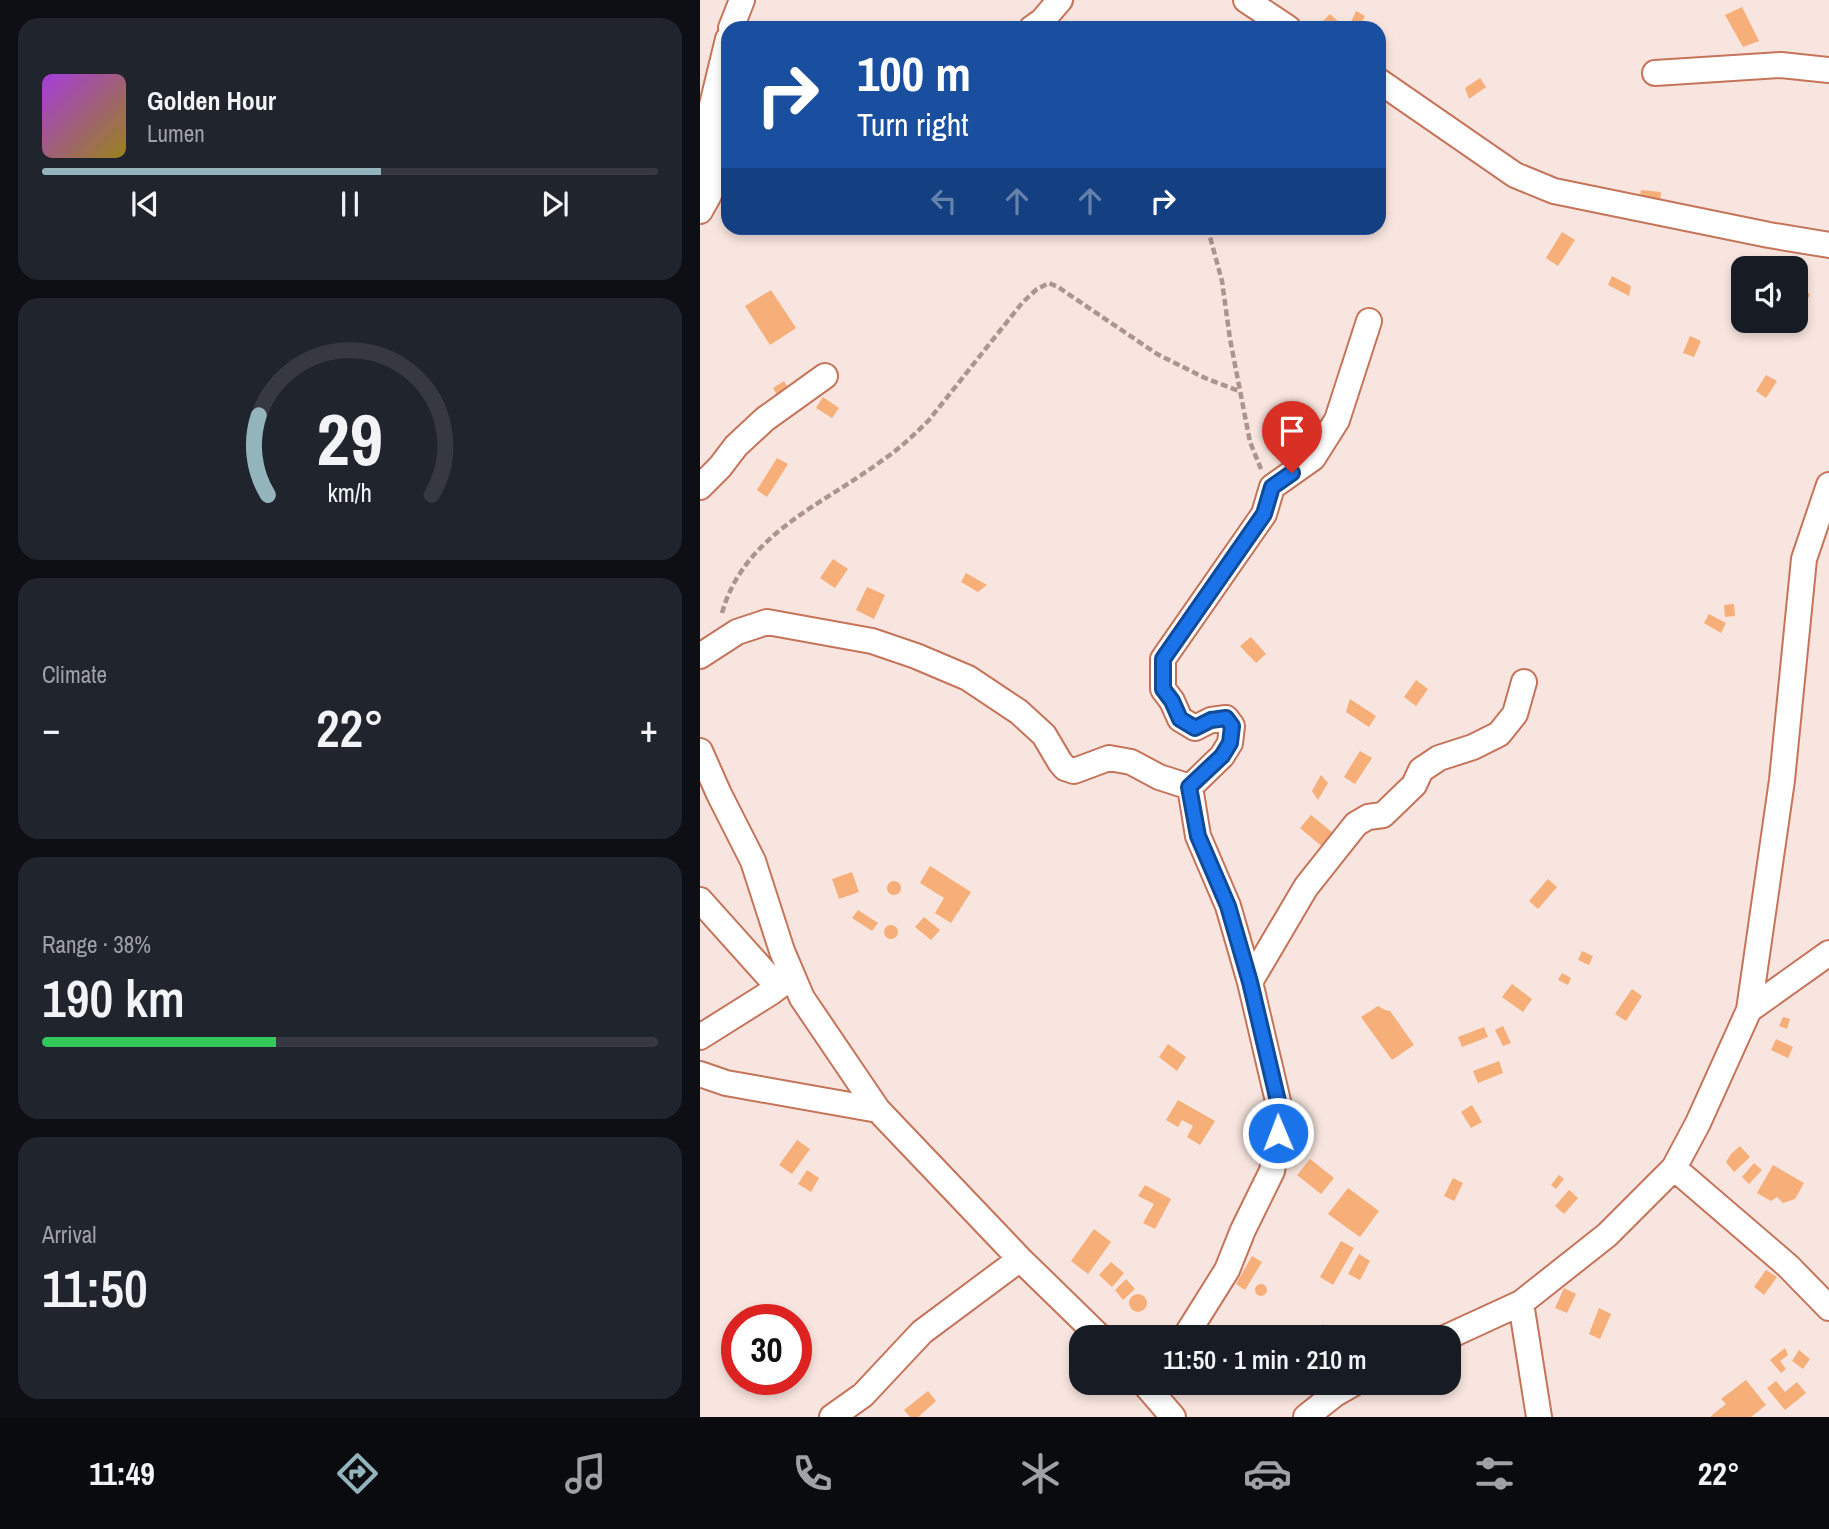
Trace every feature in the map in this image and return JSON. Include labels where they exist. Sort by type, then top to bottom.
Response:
[{"type":"street","points":[[734,21],[742,0]]},
{"type":"street","points":[[1042,21],[1060,0]]},
{"type":"street","points":[[1246,0],[1278,21]]},
{"type":"street","points":[[1655,73],[1782,65],[1829,70]]},
{"type":"street","points":[[700,211],[709,195],[712,179],[711,109],[721,68]]},
{"type":"street","points":[[1386,86],[1515,176],[1554,191],[1829,245]]},
{"type":"street","points":[[1189,787],[1222,756],[1230,743],[1232,726],[1226,718],[1211,720],[1195,728],[1180,719],[1163,689],[1163,659],[1264,514],[1272,487],[1313,458],[1337,419],[1369,321]]},
{"type":"street","points":[[700,487],[736,446],[765,419],[825,376]]},
{"type":"street","points":[[1461,1331],[1521,1303],[1607,1235],[1674,1168],[1698,1123],[1749,1010],[1782,780],[1804,559],[1829,485]]},
{"type":"street","points":[[706,652],[737,632],[767,622],[872,641],[968,678],[1019,712],[1044,735],[1065,768],[1074,771],[1109,758],[1131,762],[1159,777],[1189,787]]},
{"type":"street","points":[[1250,982],[1306,887],[1356,824],[1368,817],[1383,816],[1414,785],[1421,771],[1439,758],[1473,747],[1499,734],[1516,714],[1524,682]]},
{"type":"street","points":[[700,751],[752,861],[782,951],[785,981]]},
{"type":"street","points":[[1189,787],[1198,836],[1228,906],[1250,982],[1281,1114],[1272,1171],[1227,1270],[1193,1325]]},
{"type":"street","points":[[700,900],[803,998],[878,1110],[1020,1259],[1088,1325]]},
{"type":"street","points":[[1749,1010],[1829,953]]},
{"type":"street","points":[[700,1037],[785,981]]},
{"type":"street","points":[[700,1074],[726,1083],[878,1110]]},
{"type":"street","points":[[1674,1168],[1788,1266],[1829,1308]]},
{"type":"street","points":[[832,1417],[863,1395],[922,1332],[1020,1259]]},
{"type":"street","points":[[1521,1303],[1539,1417]]},
{"type":"street","points":[[1534,1388],[1555,1417]]},
{"type":"street","points":[[1157,1395],[1173,1417]]},
{"type":"street","points":[[1306,1417],[1334,1395]]},
{"type":"path","points":[[1209,235],[1222,281],[1250,442],[1259,466],[1272,487]]},
{"type":"path","points":[[706,652],[726,600],[746,563],[759,548],[785,526],[881,462],[911,438],[929,420],[1022,303],[1037,289],[1049,283],[1157,354],[1205,378],[1239,391]]},
{"type":"building","points":[[1742,7],[1759,41],[1743,47],[1725,15]]},
{"type":"building","points":[[1356,11],[1365,16],[1362,21],[1351,21]]},
{"type":"building","points":[[1330,14],[1338,21],[1323,21]]},
{"type":"building","points":[[1480,78],[1486,87],[1469,99],[1465,88]]},
{"type":"building","points":[[1641,190],[1661,192],[1660,202],[1640,199]]},
{"type":"building","points":[[1562,232],[1575,240],[1558,266],[1546,258]]},
{"type":"building","points":[[1612,276],[1631,286],[1629,296],[1608,285]]},
{"type":"building","points":[[771,290],[796,328],[770,345],[745,306]]},
{"type":"building","points":[[1690,336],[1701,341],[1694,357],[1683,353]]},
{"type":"building","points":[[1766,375],[1777,381],[1766,398],[1756,391]]},
{"type":"building","points":[[784,381],[793,397],[782,404],[773,388]]},
{"type":"building","points":[[823,397],[839,408],[832,418],[816,408]]},
{"type":"building","points":[[777,458],[788,464],[767,497],[757,490]]},
{"type":"building","points":[[833,559],[848,569],[835,588],[820,578]]},
{"type":"building","points":[[966,573],[987,585],[978,592],[961,582]]},
{"type":"building","points":[[867,587],[885,595],[874,619],[856,610]]},
{"type":"building","points":[[1734,604],[1735,616],[1725,617],[1724,605]]},
{"type":"building","points":[[1709,614],[1726,623],[1721,633],[1704,623]]},
{"type":"building","points":[[1251,637],[1266,654],[1256,663],[1240,646]]},
{"type":"building","points":[[1416,680],[1428,689],[1416,706],[1404,697]]},
{"type":"building","points":[[1350,699],[1376,716],[1369,727],[1346,712]]},
{"type":"building","points":[[1360,751],[1372,758],[1355,784],[1344,777]]},
{"type":"building","points":[[1321,775],[1328,783],[1318,800],[1312,791]]},
{"type":"building","points":[[1311,815],[1333,833],[1325,849],[1300,828]]},
{"type":"building","points":[[930,866],[971,892],[951,923],[935,913],[944,898],[920,883]]},
{"type":"building","points":[[852,872],[859,892],[839,899],[832,879]]},
{"type":"building","points":[[1548,879],[1557,887],[1538,909],[1529,901]]},
{"type":"building","points":[[894,881],[899,883],[899,893],[894,895],[889,893],[887,888],[889,883]]},
{"type":"building","points":[[858,910],[878,923],[872,931],[852,918]]},
{"type":"building","points":[[924,917],[940,930],[931,940],[915,927]]},
{"type":"building","points":[[888,925],[894,925],[898,932],[894,939],[888,939],[884,935],[884,929]]},
{"type":"building","points":[[1582,951],[1593,956],[1589,965],[1578,960]]},
{"type":"building","points":[[1562,973],[1571,978],[1568,985],[1558,980]]},
{"type":"building","points":[[1512,984],[1532,999],[1523,1012],[1502,997]]},
{"type":"building","points":[[1632,989],[1642,996],[1626,1021],[1615,1014]]},
{"type":"building","points":[[1378,1006],[1390,1011],[1414,1045],[1392,1060],[1361,1017]]},
{"type":"building","points":[[1783,1017],[1790,1019],[1787,1029],[1779,1026]]},
{"type":"building","points":[[1503,1026],[1511,1043],[1503,1046],[1495,1030]]},
{"type":"building","points":[[1484,1027],[1488,1037],[1462,1047],[1458,1037]]},
{"type":"building","points":[[1776,1039],[1793,1047],[1788,1058],[1771,1050]]},
{"type":"building","points":[[1168,1044],[1186,1057],[1177,1071],[1159,1057]]},
{"type":"building","points":[[1499,1061],[1503,1073],[1478,1083],[1473,1071]]},
{"type":"building","points":[[1178,1100],[1215,1121],[1200,1145],[1187,1137],[1193,1126],[1182,1120],[1178,1127],[1166,1120]]},
{"type":"building","points":[[1472,1105],[1482,1122],[1471,1128],[1461,1112]]},
{"type":"building","points":[[797,1140],[810,1149],[792,1174],[779,1165]]},
{"type":"building","points":[[1740,1146],[1750,1157],[1734,1172],[1726,1162]]},
{"type":"building","points":[[1310,1159],[1334,1178],[1321,1194],[1297,1175]]},
{"type":"building","points":[[1754,1163],[1762,1170],[1749,1184],[1742,1177]]},
{"type":"building","points":[[1773,1165],[1804,1183],[1795,1199],[1783,1203],[1777,1197],[1771,1201],[1757,1193]]},
{"type":"building","points":[[807,1170],[819,1178],[811,1192],[798,1184]]},
{"type":"building","points":[[1559,1175],[1564,1179],[1556,1189],[1551,1185]]},
{"type":"building","points":[[1453,1178],[1463,1183],[1454,1201],[1444,1196]]},
{"type":"building","points":[[1145,1185],[1171,1199],[1155,1229],[1143,1223],[1154,1204],[1138,1196]]},
{"type":"building","points":[[1348,1188],[1379,1211],[1360,1237],[1328,1214]]},
{"type":"building","points":[[1569,1190],[1578,1198],[1564,1214],[1555,1206]]},
{"type":"building","points":[[1094,1229],[1111,1242],[1088,1274],[1071,1261]]},
{"type":"building","points":[[1341,1241],[1354,1248],[1333,1285],[1320,1277]]},
{"type":"building","points":[[1359,1254],[1370,1261],[1360,1280],[1348,1274]]},
{"type":"building","points":[[1252,1256],[1262,1262],[1245,1290],[1236,1284]]},
{"type":"building","points":[[1111,1262],[1124,1273],[1112,1287],[1099,1275]]},
{"type":"building","points":[[1766,1270],[1777,1277],[1764,1295],[1754,1287]]},
{"type":"building","points":[[1126,1279],[1135,1289],[1123,1300],[1115,1290]]},
{"type":"building","points":[[1261,1284],[1267,1290],[1261,1296],[1255,1290]]},
{"type":"building","points":[[1564,1288],[1576,1294],[1567,1313],[1555,1308]]},
{"type":"building","points":[[1134,1294],[1142,1294],[1147,1303],[1145,1310],[1134,1312],[1129,1307],[1129,1299]]},
{"type":"building","points":[[1599,1308],[1611,1314],[1600,1339],[1589,1334]]},
{"type":"building","points":[[1785,1348],[1788,1355],[1780,1361],[1786,1369],[1781,1373],[1770,1360]]},
{"type":"building","points":[[1799,1350],[1810,1359],[1803,1369],[1792,1361]]},
{"type":"building","points":[[1746,1380],[1766,1405],[1751,1417],[1710,1417],[1726,1404],[1721,1399]]},
{"type":"building","points":[[1776,1381],[1785,1392],[1797,1382],[1806,1393],[1785,1410],[1767,1388]]},
{"type":"building","points":[[928,1391],[936,1401],[918,1417],[910,1417],[904,1410]]},
{"type":"route","points":[[1278,1133],[1281,1114],[1250,982],[1228,906],[1198,836],[1189,787],[1222,756],[1230,743],[1232,726],[1226,718],[1211,720],[1195,728],[1180,719],[1163,689],[1163,659],[1264,514],[1272,487],[1292,473]]}]
